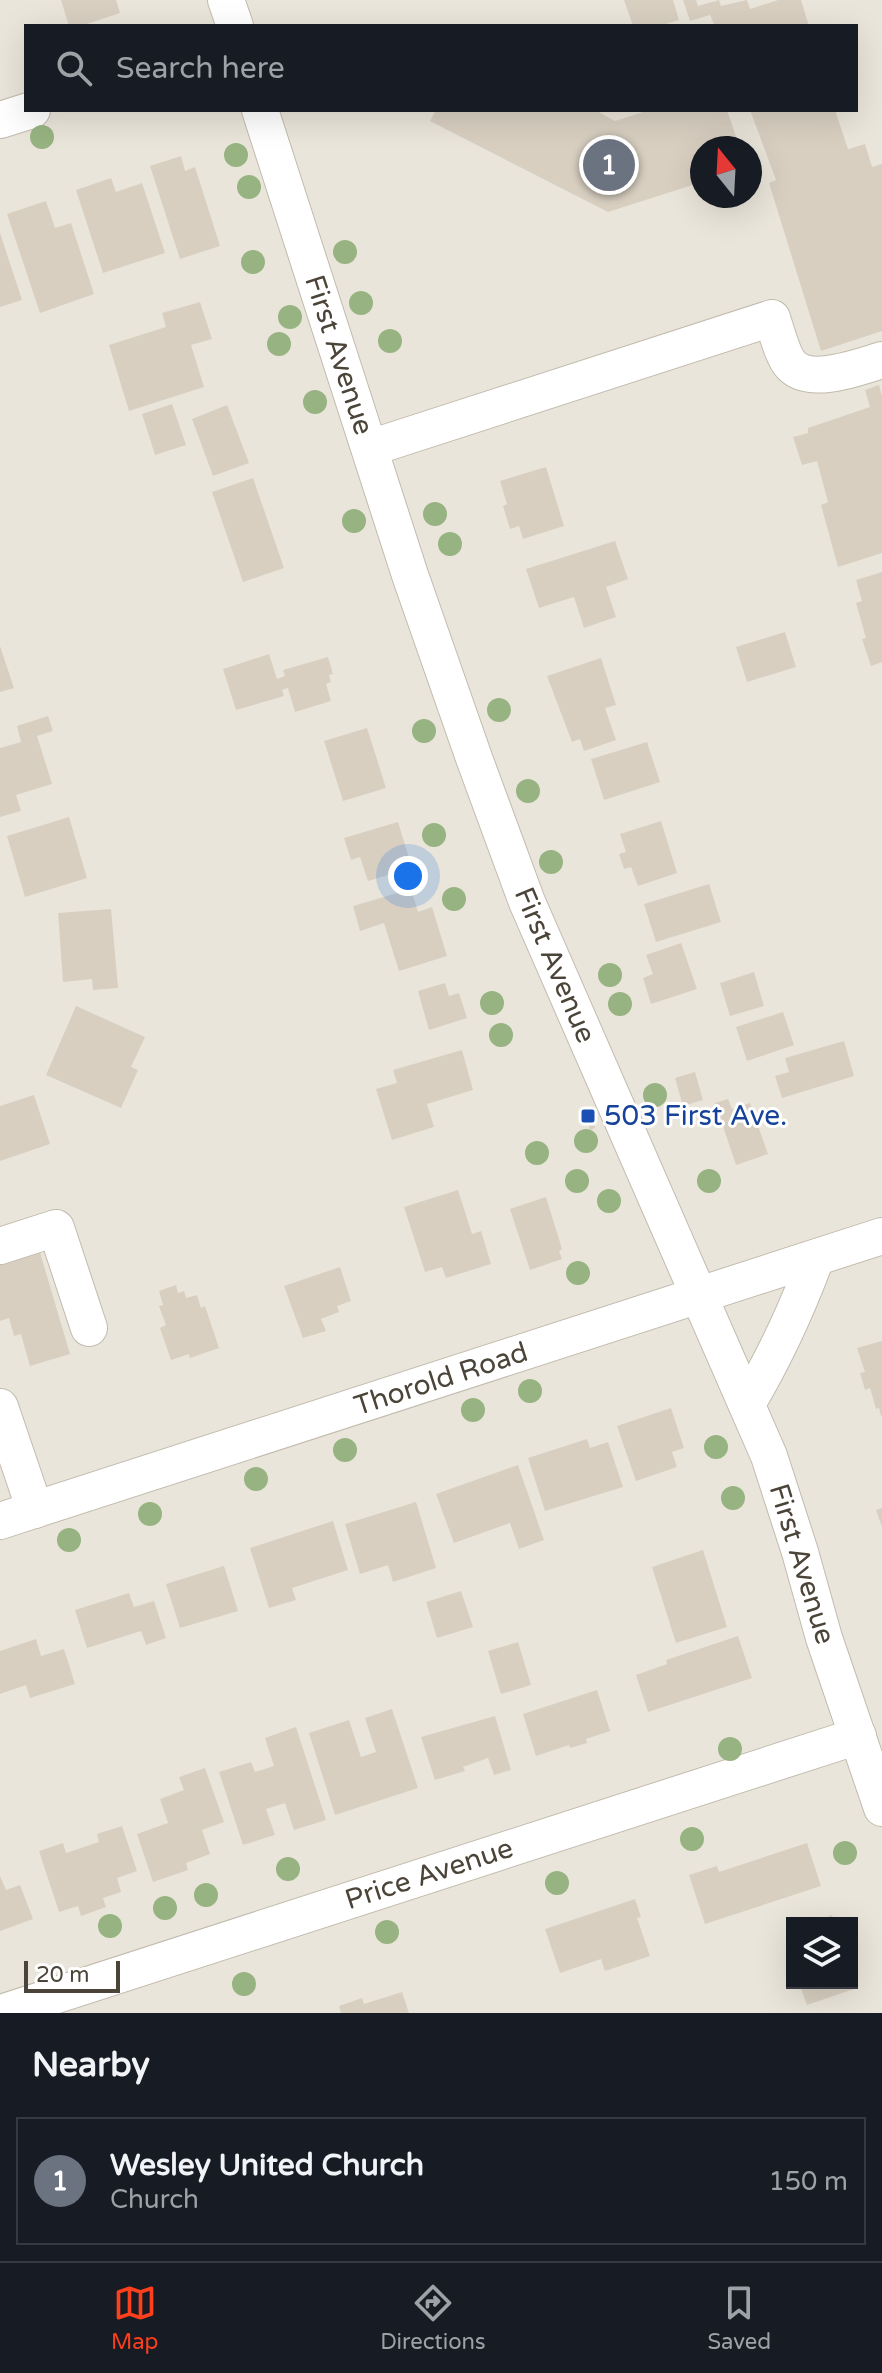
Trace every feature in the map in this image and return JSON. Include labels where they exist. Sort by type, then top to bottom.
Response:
[{"type":"street","points":[[0,120],[26,112]]},
{"type":"street","name":"First Avenue","points":[[261,112],[415,588],[527,902],[769,1456],[824,1638],[868,1742],[882,1808]]},
{"type":"street","points":[[370,448],[772,318],[790,365],[806,375],[833,373],[882,360]]},
{"type":"street","points":[[0,1246],[56,1228],[89,1328]]},
{"type":"street","name":"Thorold Road","points":[[0,1521],[882,1236]]},
{"type":"street","points":[[747,1404],[771,1364],[816,1258]]},
{"type":"street","points":[[0,1407],[35,1510]]},
{"type":"street","name":"Price Avenue","points":[[1,2013],[868,1742]]},
{"type":"shaded area","points":[[0,0],[882,0],[882,2013],[0,2013]]},
{"type":"building","points":[[61,0],[116,0],[120,13],[87,24],[68,24]]},
{"type":"building","points":[[624,0],[673,0],[679,20],[666,24],[632,24]]},
{"type":"building","points":[[683,0],[696,0],[698,6],[719,0],[721,6],[747,0],[750,9],[778,0],[801,0],[808,24],[714,24],[710,15],[690,21]]},
{"type":"building","points":[[435,112],[599,112],[615,121],[643,112],[728,112],[736,136],[690,136],[690,186],[608,212],[430,121]]},
{"type":"building","points":[[751,112],[836,112],[848,149],[865,144],[872,167],[882,164],[882,331],[821,351],[769,183],[776,180]]},
{"type":"building","points":[[181,156],[185,171],[195,167],[220,246],[180,259],[150,166]]},
{"type":"building","points":[[111,178],[116,192],[142,183],[165,253],[103,273],[76,190]]},
{"type":"building","points":[[46,201],[55,228],[71,223],[94,294],[40,313],[7,214]]},
{"type":"building","points":[[0,233],[22,300],[0,307]]},
{"type":"building","points":[[200,302],[212,339],[191,345],[204,387],[129,411],[109,345],[166,327],[162,313]]},
{"type":"building","points":[[879,385],[882,396],[882,553],[838,567],[821,505],[828,502],[817,461],[802,465],[793,437],[808,433],[808,428],[870,407],[865,390]]},
{"type":"building","points":[[172,404],[186,445],[155,455],[142,414]]},
{"type":"building","points":[[227,405],[249,463],[213,476],[192,419]]},
{"type":"building","points":[[546,467],[564,526],[523,539],[519,526],[510,529],[500,481]]},
{"type":"building","points":[[253,478],[284,568],[243,582],[212,492]]},
{"type":"building","points":[[615,541],[628,579],[606,587],[616,617],[584,628],[574,597],[539,608],[526,569]]},
{"type":"building","points":[[882,572],[882,662],[871,666],[862,639],[866,638],[856,603],[862,601],[856,580]]},
{"type":"building","points":[[785,632],[796,667],[747,682],[736,647]]},
{"type":"building","points":[[0,646],[14,688],[0,692]]},
{"type":"building","points":[[269,654],[277,679],[285,676],[283,670],[328,657],[333,674],[329,675],[331,682],[326,684],[331,701],[295,712],[288,688],[282,690],[284,696],[236,710],[223,669]]},
{"type":"building","points":[[601,658],[616,705],[605,708],[616,740],[584,751],[580,739],[572,742],[547,676]]},
{"type":"building","points":[[48,716],[53,731],[37,736],[52,784],[16,795],[21,811],[0,817],[0,748],[21,742],[17,726]]},
{"type":"building","points":[[367,728],[386,788],[343,801],[324,741]]},
{"type":"building","points":[[647,742],[660,782],[604,800],[591,759]]},
{"type":"building","points":[[69,817],[87,878],[25,897],[7,836]]},
{"type":"building","points":[[661,821],[677,873],[638,886],[631,867],[624,869],[619,854],[626,852],[620,834]]},
{"type":"building","points":[[398,822],[412,868],[368,881],[360,857],[351,860],[344,838]]},
{"type":"building","points":[[709,884],[721,922],[656,942],[644,904]]},
{"type":"building","points":[[411,889],[418,912],[432,907],[447,956],[399,971],[384,923],[360,931],[353,906]]},
{"type":"building","points":[[111,909],[118,988],[93,990],[92,979],[63,982],[58,913]]},
{"type":"building","points":[[681,943],[697,989],[651,1004],[643,978],[653,974],[646,955]]},
{"type":"building","points":[[754,972],[764,1006],[730,1016],[720,983]]},
{"type":"building","points":[[445,983],[449,996],[459,993],[467,1018],[429,1030],[418,991]]},
{"type":"building","points":[[76,1006],[145,1037],[131,1067],[138,1070],[121,1108],[46,1075]]},
{"type":"building","points":[[783,1012],[794,1045],[747,1061],[736,1027]]},
{"type":"building","points":[[844,1041],[854,1076],[782,1098],[775,1076],[789,1072],[785,1058]]},
{"type":"building","points":[[462,1050],[473,1090],[427,1104],[434,1127],[392,1140],[376,1089],[397,1083],[393,1070]]},
{"type":"building","points":[[695,1072],[703,1100],[683,1106],[675,1078]]},
{"type":"building","points":[[34,1095],[50,1144],[0,1161],[0,1106]]},
{"type":"building","points":[[728,1099],[732,1109],[750,1103],[768,1154],[736,1165],[715,1103]]},
{"type":"building","points":[[592,1117],[595,1128],[590,1130],[587,1119]]},
{"type":"building","points":[[458,1190],[472,1234],[481,1231],[491,1264],[446,1278],[442,1267],[425,1272],[404,1207]]},
{"type":"building","points":[[546,1197],[562,1249],[559,1251],[562,1259],[530,1270],[510,1209]]},
{"type":"building","points":[[39,1249],[70,1354],[30,1366],[21,1334],[14,1336],[9,1318],[0,1321],[0,1261]]},
{"type":"building","points":[[340,1267],[351,1301],[337,1306],[339,1312],[321,1319],[326,1331],[303,1338],[284,1286]]},
{"type":"building","points":[[176,1285],[178,1293],[184,1291],[186,1298],[197,1295],[201,1308],[205,1306],[219,1348],[190,1358],[189,1354],[171,1360],[160,1328],[166,1325],[159,1306],[163,1305],[159,1291]]},
{"type":"building","points":[[882,1341],[881,1416],[870,1388],[865,1390],[860,1373],[865,1372],[857,1348]]},
{"type":"building","points":[[671,1408],[684,1448],[672,1452],[677,1467],[636,1481],[617,1426]]},
{"type":"building","points":[[587,1439],[590,1448],[608,1442],[623,1487],[545,1511],[528,1458]]},
{"type":"building","points":[[518,1465],[544,1540],[519,1549],[510,1523],[454,1543],[436,1494]]},
{"type":"building","points":[[416,1502],[436,1568],[393,1582],[388,1565],[360,1574],[345,1524]]},
{"type":"building","points":[[882,1508],[882,1527],[876,1510]]},
{"type":"building","points":[[333,1521],[348,1570],[292,1588],[296,1600],[269,1608],[250,1548]]},
{"type":"building","points":[[703,1550],[727,1627],[676,1643],[652,1567]]},
{"type":"building","points":[[224,1566],[238,1611],[180,1628],[166,1584]]},
{"type":"building","points":[[461,1591],[473,1627],[437,1638],[426,1602]]},
{"type":"building","points":[[129,1593],[134,1607],[154,1601],[166,1638],[146,1645],[141,1631],[87,1648],[75,1610]]},
{"type":"building","points":[[738,1636],[752,1678],[648,1712],[636,1675],[667,1664],[666,1660]]},
{"type":"building","points":[[36,1639],[41,1656],[64,1649],[75,1684],[30,1698],[26,1685],[0,1694],[0,1651]]},
{"type":"building","points":[[518,1642],[531,1685],[501,1694],[488,1651]]},
{"type":"building","points":[[597,1690],[610,1731],[586,1739],[587,1743],[570,1748],[569,1745],[536,1756],[523,1714]]},
{"type":"building","points":[[392,1709],[418,1788],[335,1815],[309,1733],[349,1720],[361,1757],[376,1752],[365,1718]]},
{"type":"building","points":[[495,1716],[511,1770],[494,1775],[488,1758],[463,1767],[465,1771],[435,1780],[421,1737]]},
{"type":"building","points":[[296,1727],[326,1820],[294,1830],[285,1803],[266,1809],[275,1835],[243,1845],[219,1772],[251,1762],[255,1772],[274,1766],[265,1738]]},
{"type":"building","points":[[205,1768],[224,1822],[202,1830],[210,1854],[186,1863],[188,1870],[153,1882],[137,1834],[168,1823],[160,1799],[184,1790],[179,1777]]},
{"type":"building","points":[[122,1826],[137,1871],[117,1878],[121,1892],[103,1898],[106,1907],[81,1916],[78,1906],[59,1912],[39,1851],[63,1843],[66,1853],[99,1842],[97,1834]]},
{"type":"building","points":[[807,1843],[821,1886],[705,1924],[689,1875],[717,1866],[719,1872]]},
{"type":"building","points":[[0,1876],[6,1890],[20,1885],[33,1919],[0,1931]]},
{"type":"building","points":[[635,1899],[641,1917],[637,1918],[650,1956],[605,1971],[601,1959],[560,1973],[545,1929]]},
{"type":"building","points":[[801,1989],[854,1989],[807,2005]]},
{"type":"building","points":[[402,1992],[409,2013],[341,2013],[339,2006],[362,1998],[364,2004]]},
{"type":"place","name":"Wesley United Church","points":[[609,165]]},
{"type":"place","name":"503 First Ave.","points":[[588,1116]]}]
